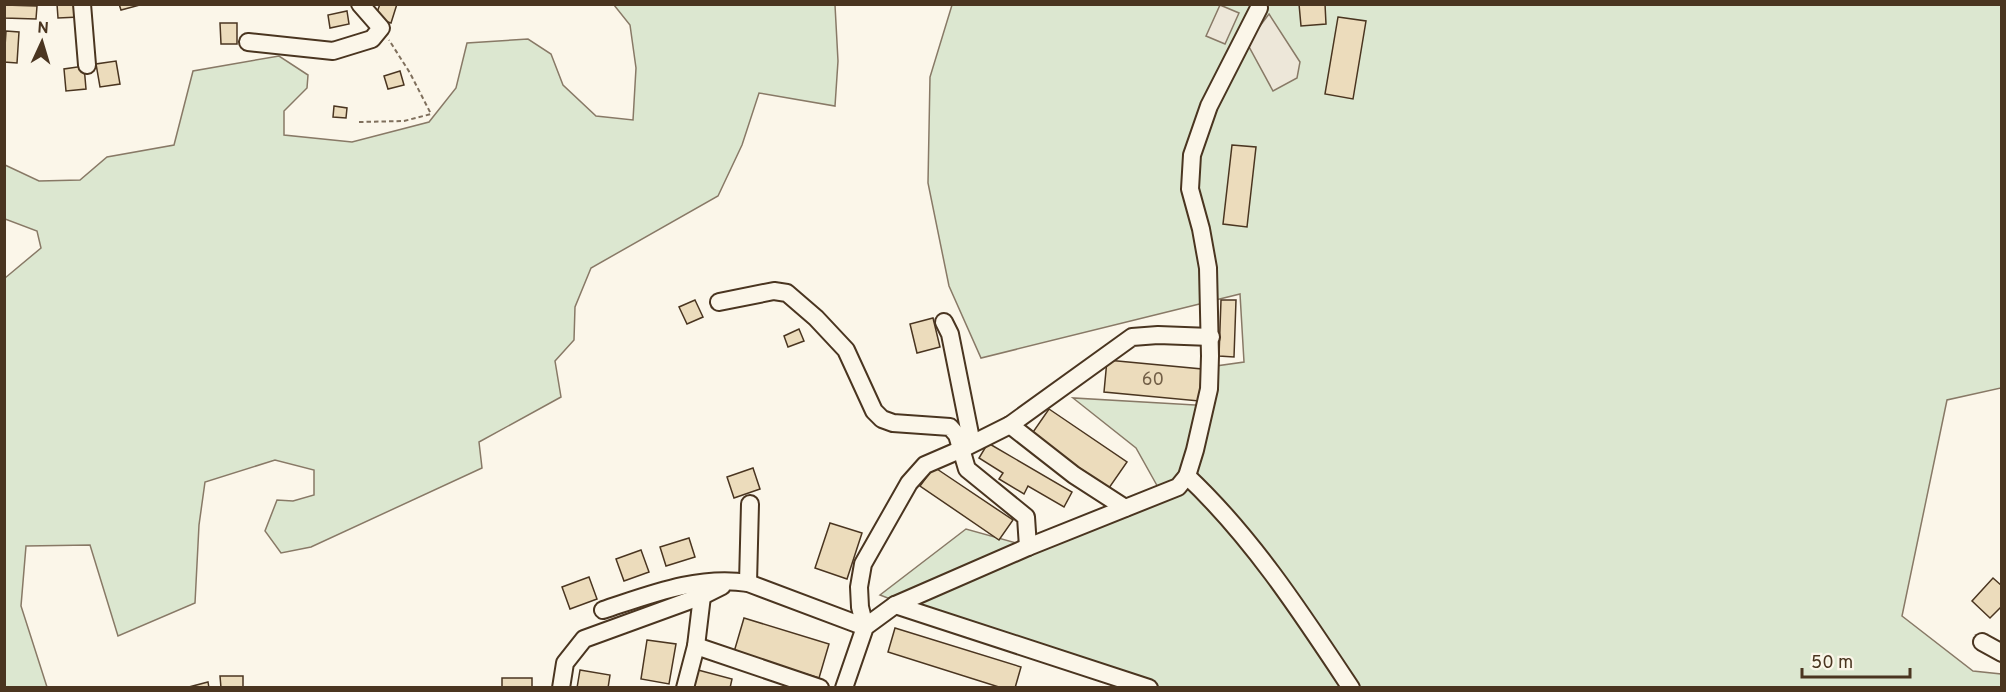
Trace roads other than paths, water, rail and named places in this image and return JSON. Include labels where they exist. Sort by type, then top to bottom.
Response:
[{"type":"street","points":[[82,4],[87,65]]},
{"type":"street","points":[[248,42],[333,51],[372,39],[381,28],[360,4]]},
{"type":"street","points":[[865,627],[894,605],[1178,486],[1187,476],[1196,450],[1209,389],[1211,337],[1208,268],[1201,229],[1190,189],[1192,155],[1209,106],[1259,8]]},
{"type":"street","points":[[719,302],[774,291],[787,293],[816,318],[846,350],[874,411],[882,419],[893,423],[950,427],[957,435],[967,469],[1026,517],[1028,547]]},
{"type":"street","points":[[944,322],[950,334],[970,434],[962,449]]},
{"type":"street","points":[[844,687],[865,627],[860,607],[859,587],[864,564],[909,483],[925,465],[1010,425],[1132,337],[1158,335],[1211,337]]},
{"type":"street","points":[[1010,425],[1074,475],[1125,508]]},
{"type":"street","points":[[1187,476],[1206,493],[1256,552],[1351,687]]},
{"type":"street","points":[[741,582],[750,504]]},
{"type":"street","points":[[603,610],[675,586],[741,582],[865,627]]},
{"type":"street","points":[[561,687],[565,663],[584,639],[741,582]]},
{"type":"street","points":[[685,687],[696,646],[702,596]]},
{"type":"street","points":[[894,605],[1149,687]]},
{"type":"street","points":[[1982,642],[2001,653]]},
{"type":"street","points":[[696,646],[820,687]]}]
